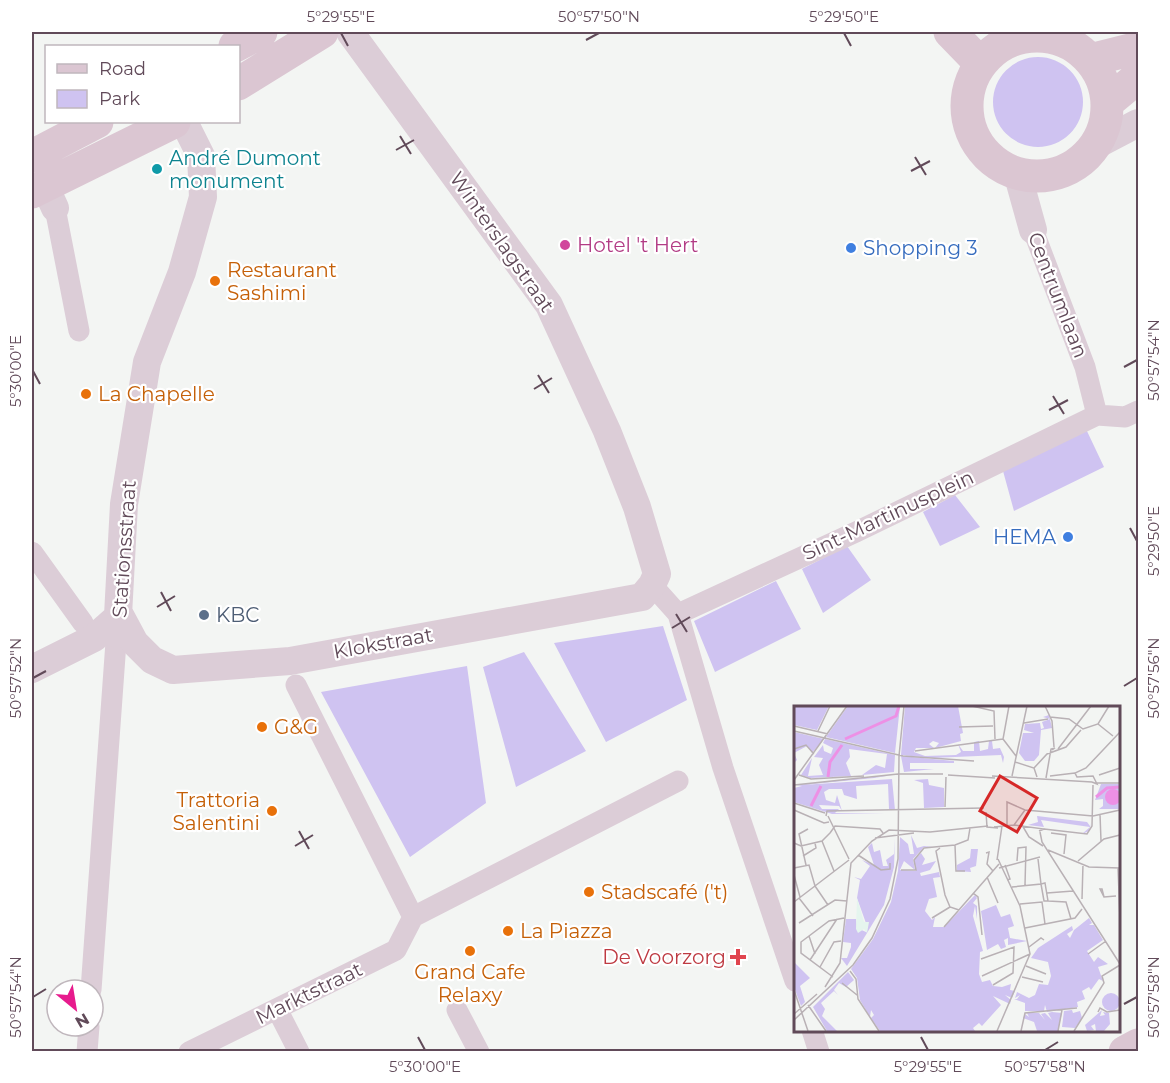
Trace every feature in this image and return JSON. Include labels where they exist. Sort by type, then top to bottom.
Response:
[{"type":"main road","points":[[236,45],[261,32]]},
{"type":"main road","points":[[240,83],[322,32]]},
{"type":"main road","points":[[950,32],[981,64]]},
{"type":"main road","points":[[1007,36],[1056,39],[1071,45],[1090,60],[1103,82],[1108,102],[1103,132],[1096,145],[1080,162],[1059,173],[1018,176],[984,152],[974,137],[969,121],[969,89],[981,64],[1007,36]]},
{"type":"main road","points":[[1090,60],[1138,48]]},
{"type":"main road","points":[[1108,102],[1138,77]]},
{"type":"main road","points":[[32,156],[95,123]]},
{"type":"main road","points":[[44,196],[172,123]]},
{"type":"main road","points":[[1125,1052],[1138,1045]]},
{"type":"street","name":"Winterslagstraat","points":[[350,32],[549,305],[607,431],[637,507],[655,580]]},
{"type":"street","name":"Stationsstraat","points":[[92,978],[118,629],[124,504],[147,362],[182,272],[203,197],[201,156],[184,123]]},
{"type":"street","points":[[1096,145],[1138,123]]},
{"type":"street","name":"Centrumlaan","points":[[1018,176],[1033,230],[1081,356],[1097,415]]},
{"type":"street","points":[[44,196],[79,331]]},
{"type":"street","points":[[1097,415],[1125,417],[1138,411]]},
{"type":"street","name":"Sint-Martinusplein","points":[[678,614],[856,532],[1097,415]]},
{"type":"street","points":[[32,552],[83,623]]},
{"type":"street","points":[[655,580],[678,614],[723,768],[794,978]]},
{"type":"street","name":"Klokstraat","points":[[118,629],[152,660],[173,670],[290,661],[642,597],[655,580]]},
{"type":"street","points":[[32,669],[94,638],[118,629]]},
{"type":"street","points":[[296,685],[413,917],[678,781]]},
{"type":"street","name":"Marktstraat","points":[[189,1052],[396,950],[413,917]]},
{"type":"street","points":[[277,1009],[299,1052]]},
{"type":"street","points":[[457,1010],[479,1052]]},
{"type":"street","points":[[813,1032],[819,1052]]},
{"type":"green space","points":[[1038,57],[1055,61],[1070,70],[1079,85],[1083,102],[1079,119],[1070,134],[1055,143],[1038,147],[1021,143],[1006,134],[997,119],[993,102],[997,85],[1006,70],[1021,61]]},
{"type":"green space","points":[[1086,429],[1104,467],[1014,511],[1003,471]]},
{"type":"green space","points":[[955,495],[980,527],[940,546],[923,512]]},
{"type":"green space","points":[[847,546],[871,580],[823,613],[802,569]]},
{"type":"green space","points":[[776,581],[801,629],[715,672],[694,621]]},
{"type":"green space","points":[[663,626],[687,700],[606,742],[554,643]]},
{"type":"green space","points":[[524,652],[586,751],[516,787],[483,667]]},
{"type":"green space","points":[[467,666],[486,803],[410,857],[321,692]]},
{"type":"place","name":"André Dumont monument","points":[[157,169]]},
{"type":"place","name":"Hotel 't Hert","points":[[565,245]]},
{"type":"place","name":"Shopping 3","points":[[851,248]]},
{"type":"place","name":"Restaurant Sashimi","points":[[215,281]]},
{"type":"place","name":"La Chapelle","points":[[86,394]]},
{"type":"place","name":"HEMA","points":[[1068,537]]},
{"type":"place","name":"KBC","points":[[204,615]]},
{"type":"place","name":"G&G","points":[[262,727]]},
{"type":"place","name":"Trattoria Salentini","points":[[272,811]]},
{"type":"place","name":"Stadscafé ('t)","points":[[589,892]]},
{"type":"place","name":"La Piazza","points":[[508,931]]},
{"type":"place","name":"Grand Cafe Relaxy","points":[[470,951]]},
{"type":"place","name":"De Voorzorg","points":[[738,957]]}]
